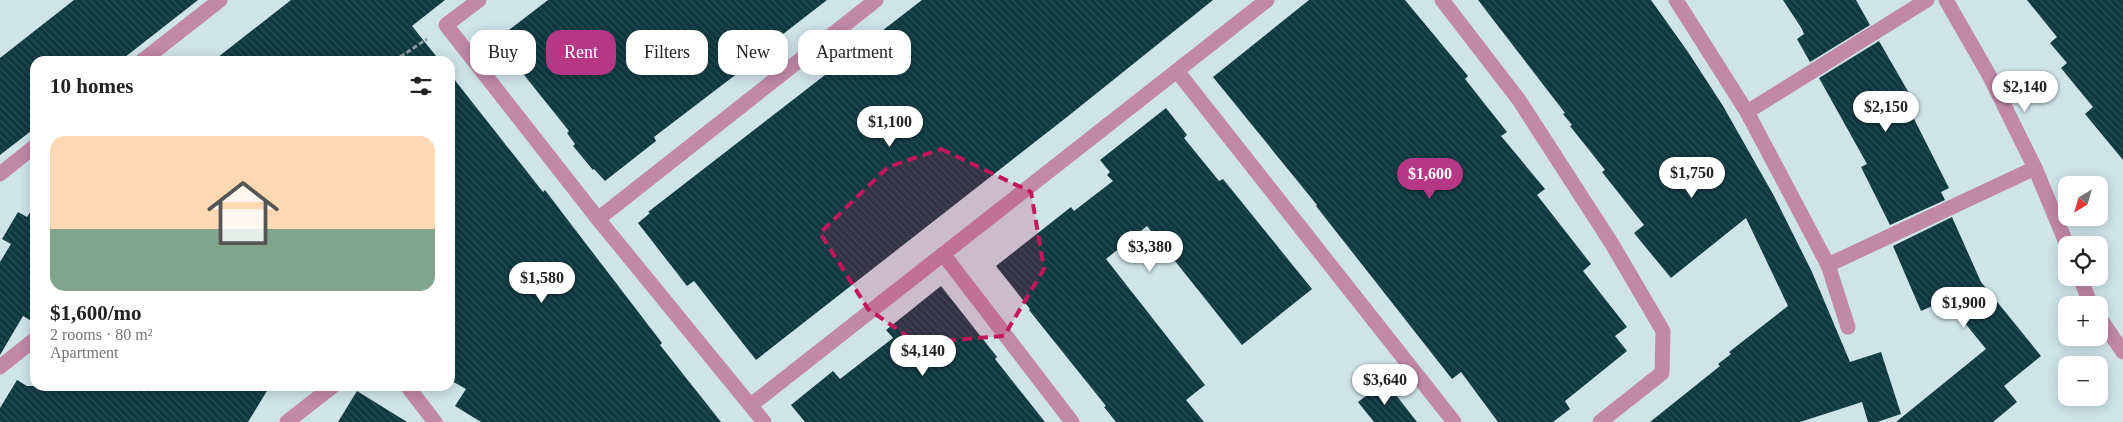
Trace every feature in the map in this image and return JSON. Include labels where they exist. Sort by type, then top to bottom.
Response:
[{"type":"street","points":[[148,56],[220,0]]},
{"type":"street","points":[[479,0],[446,25],[598,219],[764,422]]},
{"type":"street","points":[[598,219],[876,0]]},
{"type":"street","points":[[751,405],[1267,0]]},
{"type":"street","points":[[1442,0],[1519,100],[1612,244],[1663,331],[1662,372],[1600,422]]},
{"type":"street","points":[[1676,0],[1746,112],[1828,265],[1848,326]]},
{"type":"street","points":[[1746,112],[1926,0]]},
{"type":"street","points":[[1946,0],[1989,75],[2035,168],[2063,236]]},
{"type":"street","points":[[1177,71],[1454,422]]},
{"type":"street","points":[[0,174],[30,150]]},
{"type":"street","points":[[1828,265],[2035,168]]},
{"type":"street","points":[[943,254],[1072,422]]},
{"type":"street","points":[[2108,330],[2123,352]]},
{"type":"street","points":[[0,367],[30,343]]},
{"type":"street","points":[[288,422],[327,391]]},
{"type":"street","points":[[411,391],[435,422]]},
{"type":"path","points":[[401,56],[446,25]]},
{"type":"highlighted area","points":[[941,149],[1031,192],[1044,269],[1004,336],[917,343],[868,309],[820,233],[888,167]]},
{"type":"building","points":[[74,0],[198,0],[126,56],[30,56],[30,132],[0,155],[0,58]]},
{"type":"building","points":[[291,0],[445,0],[412,26],[436,56],[219,56]]},
{"type":"building","points":[[548,0],[827,0],[788,30],[718,30],[718,75],[735,75],[654,137],[656,141],[605,181],[573,146],[575,144],[567,133],[569,131],[524,75],[536,75],[536,30],[509,30]]},
{"type":"building","points":[[922,0],[1213,0],[1067,117],[756,360],[694,281],[687,286],[638,223],[650,213],[648,212],[825,75],[911,75],[911,30],[883,30]]},
{"type":"building","points":[[1309,0],[1405,0],[1468,76],[1465,79],[1507,132],[1501,136],[1545,189],[1537,195],[1591,264],[1583,271],[1627,327],[1615,336],[1627,351],[1565,401],[1570,409],[1553,422],[1498,422],[1461,372],[1452,379],[1317,205],[1213,77]]},
{"type":"building","points":[[1478,0],[1651,0],[1723,106],[1774,196],[1812,272],[1850,362],[1881,352],[1901,414],[1877,422],[1868,422],[1862,402],[1800,422],[1650,422],[1720,366],[1718,364],[1731,354],[1729,352],[1788,306],[1746,218],[1671,278],[1634,233],[1644,225],[1602,172],[1605,170],[1570,126],[1572,125],[1563,114],[1565,113]]},
{"type":"building","points":[[1783,0],[1856,0],[1870,25],[1810,62],[1797,39],[1804,34],[1802,29]]},
{"type":"building","points":[[2027,0],[2123,0],[2123,160],[2085,114],[2093,107],[2061,68],[2067,63],[2050,43],[2057,37]]},
{"type":"building","points":[[1879,41],[1917,107],[1910,111],[1949,188],[1941,192],[1945,200],[1890,225],[1861,167],[1867,164],[1819,78]]},
{"type":"building","points":[[455,80],[543,192],[545,190],[662,343],[660,345],[721,422],[481,422],[455,406],[466,389],[455,383]]},
{"type":"building","points":[[1166,108],[1187,135],[1184,138],[1219,181],[1223,179],[1312,289],[1242,345],[1147,226],[1106,259],[1205,385],[1186,400],[1204,422],[1116,422],[1104,407],[1106,406],[996,266],[1071,207],[1074,211],[1113,181],[1107,175],[1110,172],[1100,160]]},
{"type":"building","points":[[18,212],[27,217],[30,212],[30,320],[23,316],[0,355],[0,262],[11,244],[2,239]]},
{"type":"building","points":[[1952,217],[1981,282],[2041,356],[2004,386],[2017,402],[1993,422],[1896,422],[1986,349],[1946,300],[1921,311],[1893,246]]},
{"type":"building","points":[[941,286],[1045,422],[805,422],[791,405],[833,371],[840,379],[893,338],[886,330]]},
{"type":"building","points":[[17,380],[30,386],[30,391],[267,391],[248,422],[0,422],[0,408]]},
{"type":"building","points":[[1385,381],[1417,422],[1374,422],[1358,402]]},
{"type":"building","points":[[357,391],[407,422],[338,422]]}]
